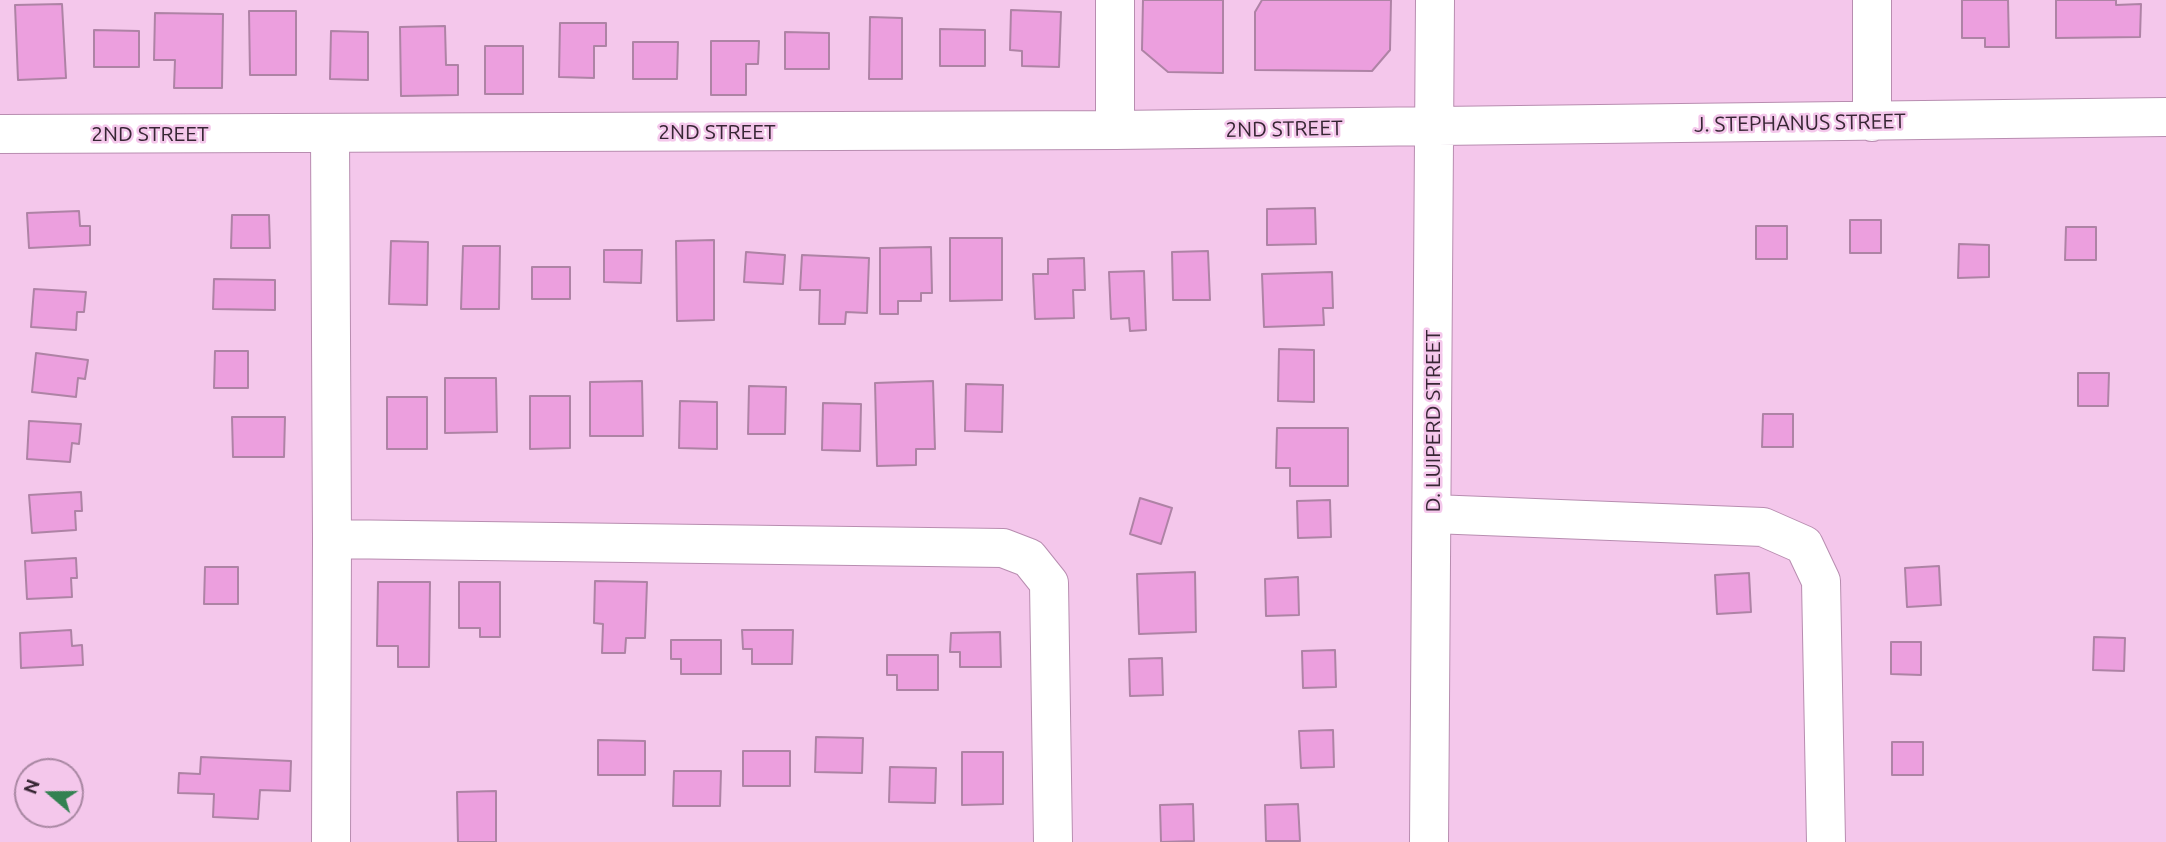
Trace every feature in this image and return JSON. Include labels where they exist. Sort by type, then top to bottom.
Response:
[{"type":"street","points":[[1115,0],[1115,130]]},
{"type":"street","name":"D. LUIPERD STREET","points":[[1429,842],[1435,0]]},
{"type":"street","points":[[1872,0],[1872,122]]},
{"type":"street","name":"J. STEPHANUS STREET","points":[[1435,127],[2166,117]]},
{"type":"street","name":"2ND STREET","points":[[0,134],[1435,127]]},
{"type":"street","points":[[330,134],[331,842]]},
{"type":"street","points":[[1433,514],[1763,527],[1804,545],[1821,582],[1826,842]]},
{"type":"street","points":[[332,539],[1003,548],[1029,558],[1049,583],[1053,842]]},
{"type":"building","points":[[1143,0],[1223,0],[1223,73],[1168,72],[1142,50]]},
{"type":"building","points":[[1262,0],[1391,0],[1390,50],[1372,71],[1255,70],[1255,12]]},
{"type":"building","points":[[1962,0],[2008,0],[2009,47],[1985,47],[1985,38],[1962,38]]},
{"type":"building","points":[[2056,0],[2116,0],[2116,5],[2141,4],[2140,37],[2056,38]]},
{"type":"building","points":[[62,4],[66,78],[18,80],[15,5]]},
{"type":"building","points":[[1011,10],[1061,12],[1059,67],[1022,66],[1022,51],[1010,50]]},
{"type":"building","points":[[249,11],[296,11],[296,75],[250,75]]},
{"type":"building","points":[[155,13],[223,14],[222,88],[174,88],[175,60],[154,60]]},
{"type":"building","points":[[870,17],[902,18],[902,79],[869,79]]},
{"type":"building","points":[[560,23],[606,23],[606,46],[594,46],[594,78],[559,77]]},
{"type":"building","points":[[445,26],[446,65],[458,65],[458,95],[401,96],[400,27]]},
{"type":"building","points":[[940,29],[985,30],[985,66],[940,66]]},
{"type":"building","points":[[94,30],[139,31],[139,67],[94,67]]},
{"type":"building","points":[[331,31],[368,32],[368,80],[330,79]]},
{"type":"building","points":[[785,32],[829,33],[829,69],[785,69]]},
{"type":"building","points":[[711,41],[759,41],[758,64],[746,64],[746,95],[711,95]]},
{"type":"building","points":[[633,42],[678,42],[677,79],[633,79]]},
{"type":"building","points":[[485,46],[523,46],[523,94],[485,94]]},
{"type":"building","points":[[1315,208],[1316,244],[1267,245],[1267,209]]},
{"type":"building","points":[[79,211],[80,226],[90,226],[90,245],[29,248],[27,213]]},
{"type":"building","points":[[232,215],[269,215],[270,248],[231,248]]},
{"type":"building","points":[[1850,220],[1881,220],[1881,253],[1850,253]]},
{"type":"building","points":[[1756,226],[1787,226],[1787,259],[1756,259]]},
{"type":"building","points":[[2066,227],[2096,227],[2096,260],[2065,260]]},
{"type":"building","points":[[950,238],[1002,238],[1002,300],[950,301]]},
{"type":"building","points":[[714,240],[714,320],[677,321],[676,241]]},
{"type":"building","points":[[391,241],[428,242],[427,305],[389,304]]},
{"type":"building","points":[[1959,244],[1989,245],[1989,277],[1958,278]]},
{"type":"building","points":[[463,246],[500,246],[499,309],[461,309]]},
{"type":"building","points":[[931,247],[932,293],[921,293],[921,301],[898,301],[898,314],[880,314],[880,248]]},
{"type":"building","points":[[604,250],[642,250],[641,283],[604,282]]},
{"type":"building","points":[[1208,251],[1210,300],[1173,300],[1172,252]]},
{"type":"building","points":[[746,252],[785,255],[783,284],[744,282]]},
{"type":"building","points":[[802,255],[869,258],[867,313],[846,312],[845,324],[819,324],[820,290],[800,290]]},
{"type":"building","points":[[1084,258],[1085,290],[1073,290],[1074,318],[1035,319],[1033,274],[1048,274],[1048,259]]},
{"type":"building","points":[[532,267],[570,267],[570,299],[532,299]]},
{"type":"building","points":[[1144,271],[1146,330],[1130,331],[1129,318],[1111,319],[1109,272]]},
{"type":"building","points":[[1332,272],[1333,308],[1323,308],[1324,325],[1264,327],[1262,274]]},
{"type":"building","points":[[214,279],[275,280],[275,310],[213,309]]},
{"type":"building","points":[[34,289],[86,292],[84,312],[77,312],[76,330],[31,327]]},
{"type":"building","points":[[1279,349],[1314,350],[1314,402],[1278,401]]},
{"type":"building","points":[[215,351],[248,351],[248,388],[214,388]]},
{"type":"building","points":[[36,353],[88,360],[85,379],[78,378],[76,397],[32,392]]},
{"type":"building","points":[[2078,373],[2109,373],[2108,406],[2078,406]]},
{"type":"building","points":[[445,378],[496,378],[497,432],[445,433]]},
{"type":"building","points":[[642,381],[643,436],[590,436],[590,382]]},
{"type":"building","points":[[933,381],[935,449],[916,449],[916,465],[877,466],[875,383]]},
{"type":"building","points":[[966,384],[1003,385],[1002,432],[965,431]]},
{"type":"building","points":[[749,386],[786,387],[785,434],[748,434]]},
{"type":"building","points":[[530,396],[570,396],[570,448],[530,449]]},
{"type":"building","points":[[387,397],[427,397],[427,449],[387,449]]},
{"type":"building","points":[[680,401],[717,402],[717,449],[679,448]]},
{"type":"building","points":[[823,403],[861,404],[860,451],[822,450]]},
{"type":"building","points":[[1763,414],[1793,414],[1793,447],[1762,447]]},
{"type":"building","points":[[232,417],[285,417],[284,457],[233,457]]},
{"type":"building","points":[[29,421],[81,424],[79,444],[72,443],[70,462],[27,459]]},
{"type":"building","points":[[1277,428],[1348,428],[1348,486],[1290,486],[1290,468],[1276,468]]},
{"type":"building","points":[[81,492],[82,511],[75,511],[76,530],[32,533],[29,495]]},
{"type":"building","points":[[1140,498],[1172,508],[1161,544],[1130,534]]},
{"type":"building","points":[[1330,500],[1331,537],[1298,538],[1297,501]]},
{"type":"building","points":[[76,558],[77,578],[71,578],[72,597],[27,599],[25,561]]},
{"type":"building","points":[[1939,566],[1941,605],[1907,607],[1905,568]]},
{"type":"building","points":[[205,567],[238,567],[238,604],[204,604]]},
{"type":"building","points":[[1195,572],[1196,632],[1139,634],[1137,574]]},
{"type":"building","points":[[1749,573],[1751,612],[1717,614],[1715,575]]},
{"type":"building","points":[[1298,577],[1299,615],[1266,616],[1265,579]]},
{"type":"building","points":[[595,581],[647,582],[645,638],[626,638],[625,653],[602,653],[603,624],[594,623]]},
{"type":"building","points":[[378,582],[430,582],[429,667],[398,667],[398,646],[377,646]]},
{"type":"building","points":[[459,582],[500,582],[500,637],[480,637],[480,628],[459,628]]},
{"type":"building","points":[[71,630],[72,646],[82,645],[83,665],[21,668],[20,633]]},
{"type":"building","points":[[742,630],[793,630],[792,664],[752,664],[752,649],[743,649]]},
{"type":"building","points":[[1000,632],[1001,667],[960,667],[960,652],[950,652],[951,633]]},
{"type":"building","points":[[2094,637],[2125,638],[2124,671],[2093,670]]},
{"type":"building","points":[[671,640],[721,640],[721,674],[681,674],[681,659],[671,659]]},
{"type":"building","points":[[1891,642],[1921,642],[1921,675],[1891,674]]},
{"type":"building","points":[[1335,650],[1336,687],[1303,688],[1302,651]]},
{"type":"building","points":[[887,655],[938,655],[938,690],[897,690],[897,675],[887,675]]},
{"type":"building","points":[[1162,658],[1163,695],[1130,696],[1129,659]]},
{"type":"building","points":[[1333,730],[1334,767],[1301,768],[1299,731]]},
{"type":"building","points":[[816,737],[863,738],[862,773],[815,772]]},
{"type":"building","points":[[598,740],[645,741],[645,775],[598,775]]},
{"type":"building","points":[[1892,742],[1923,742],[1923,775],[1892,775]]},
{"type":"building","points":[[743,751],[790,751],[790,786],[743,786]]},
{"type":"building","points":[[962,752],[1003,752],[1003,804],[962,805]]},
{"type":"building","points":[[201,757],[291,761],[290,791],[260,790],[258,819],[213,817],[214,794],[178,793],[179,773],[200,774]]},
{"type":"building","points":[[890,767],[936,768],[935,803],[889,802]]},
{"type":"building","points":[[674,771],[721,771],[720,806],[673,806]]},
{"type":"building","points":[[496,791],[496,842],[458,842],[457,792]]},
{"type":"building","points":[[1193,804],[1194,841],[1161,842],[1160,805]]},
{"type":"building","points":[[1298,804],[1300,841],[1266,841],[1265,805]]}]
